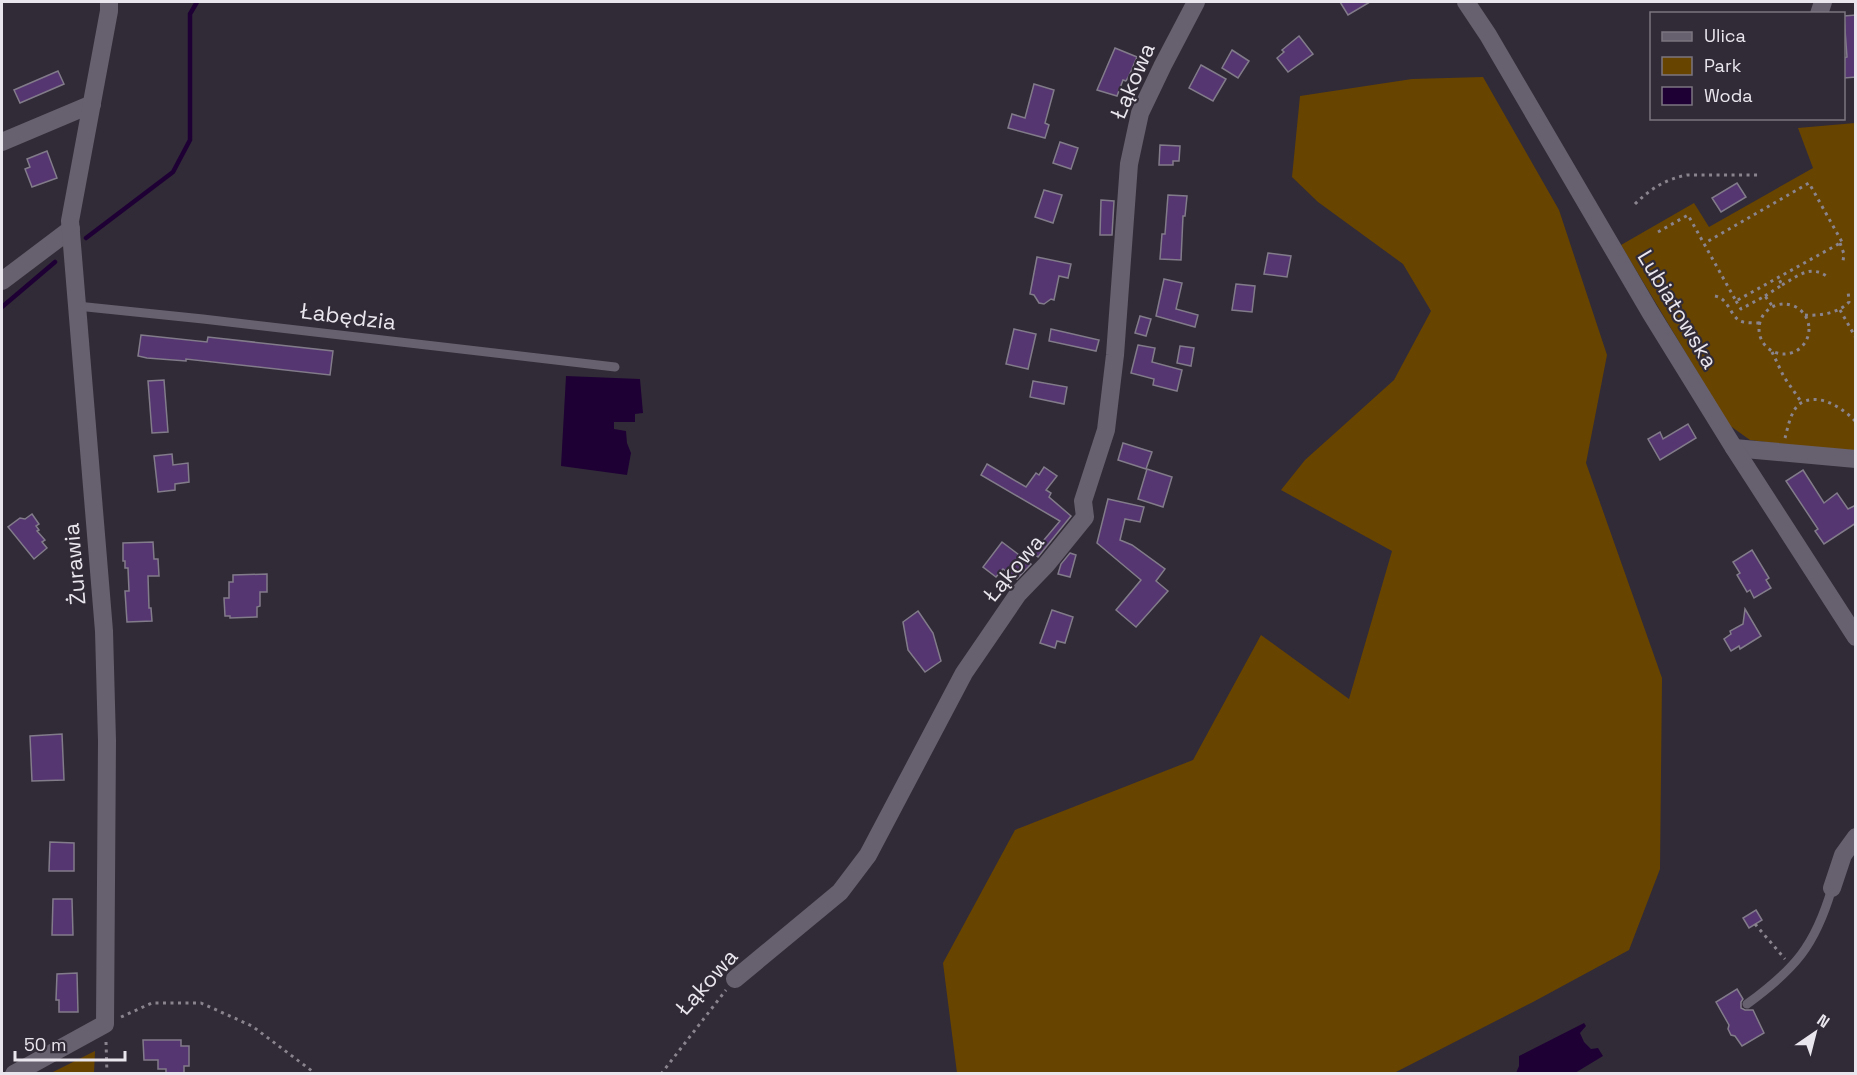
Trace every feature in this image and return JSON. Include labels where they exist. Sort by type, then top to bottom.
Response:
[{"type":"street","name":"Żurawia","points":[[105,1024],[107,741],[104,632],[70,221],[109,2]]},
{"type":"street","name":"Łąkowa","points":[[735,979],[840,892],[868,855],[964,673],[1018,594],[1086,517],[1083,501],[1106,430],[1115,355],[1129,164],[1140,113],[1162,65],[1196,2]]},
{"type":"street","name":"Lubiatowska","points":[[1466,2],[1488,35],[1650,312],[1856,638]]},
{"type":"street","points":[[2,142],[92,104]]},
{"type":"street","points":[[2,281],[71,229]]},
{"type":"street","points":[[1734,448],[1856,459]]},
{"type":"street","points":[[1832,888],[1843,855],[1856,837]]},
{"type":"street","points":[[14,1074],[105,1024]]},
{"type":"lane","name":"Łabędzia","points":[[76,306],[615,367]]},
{"type":"lane","points":[[1747,1004],[1778,982],[1791,968],[1815,935],[1832,888]]},
{"type":"path","points":[[1635,204],[1646,193],[1675,177],[1759,175]]},
{"type":"path","points":[[1705,243],[1809,183],[1842,242],[1840,243],[1844,254],[1843,261]]},
{"type":"path","points":[[1658,232],[1688,215],[1741,309],[1806,272],[1814,270],[1828,278]]},
{"type":"path","points":[[1736,301],[1840,243]]},
{"type":"path","points":[[1778,277],[1782,285]]},
{"type":"path","points":[[1806,315],[1840,310],[1849,302],[1848,290]]},
{"type":"path","points":[[1715,296],[1723,298],[1742,322],[1760,323]]},
{"type":"path","points":[[1765,296],[1773,307]]},
{"type":"path","points":[[1771,351],[1790,354],[1799,350],[1806,343],[1810,334],[1806,315],[1791,304],[1773,307],[1762,316],[1761,338],[1802,403]]},
{"type":"path","points":[[1840,310],[1856,338]]},
{"type":"path","points":[[1782,451],[1795,410],[1802,403],[1817,400],[1833,403],[1846,411],[1856,422]]},
{"type":"path","points":[[1755,924],[1774,944],[1791,968]]},
{"type":"path","name":"Łąkowa","points":[[661,1074],[735,979]]},
{"type":"path","points":[[107,1074],[105,1024],[152,1003],[201,1003],[252,1026],[316,1074]]},
{"type":"green space","points":[[1483,77],[1559,210],[1607,355],[1586,463],[1662,678],[1660,869],[1629,950],[1394,1073],[957,1073],[943,963],[1015,830],[1193,760],[1261,635],[1349,699],[1392,551],[1281,490],[1305,460],[1394,380],[1431,311],[1403,264],[1318,202],[1292,177],[1300,96],[1412,79]]},
{"type":"green space","points":[[1855,123],[1855,453],[1750,440],[1729,425],[1621,245],[1694,203],[1709,227],[1813,168],[1798,128]]},
{"type":"green space","points":[[95,1051],[94,1073],[51,1073]]},
{"type":"water","points":[[566,376],[640,379],[643,413],[635,414],[635,422],[614,422],[614,429],[626,431],[631,453],[627,475],[561,466]]},
{"type":"water","points":[[1584,1023],[1586,1026],[1580,1033],[1584,1042],[1591,1049],[1598,1048],[1603,1056],[1575,1073],[1516,1073],[1519,1056]]},
{"type":"building","points":[[1340,2],[1370,2],[1348,15]]},
{"type":"building","points":[[1856,15],[1856,77],[1845,78],[1845,58],[1847,57],[1845,16]]},
{"type":"building","points":[[1299,36],[1313,54],[1288,72],[1277,58],[1284,52],[1282,50]]},
{"type":"building","points":[[1115,48],[1137,57],[1126,81],[1123,80],[1117,96],[1097,90]]},
{"type":"building","points":[[1232,50],[1249,61],[1238,78],[1222,68]]},
{"type":"building","points":[[1201,65],[1226,79],[1213,101],[1189,88]]},
{"type":"building","points":[[58,71],[64,84],[20,103],[14,90]]},
{"type":"building","points":[[1034,84],[1054,90],[1045,123],[1049,125],[1045,138],[1008,128],[1012,114],[1025,118]]},
{"type":"building","points":[[1060,142],[1078,148],[1071,169],[1053,163]]},
{"type":"building","points":[[1160,145],[1180,146],[1179,161],[1173,161],[1173,165],[1159,165]]},
{"type":"building","points":[[47,151],[57,178],[32,187],[25,169],[30,167],[27,159]]},
{"type":"building","points":[[1737,183],[1746,197],[1721,212],[1712,198]]},
{"type":"building","points":[[1044,190],[1062,195],[1053,223],[1035,217]]},
{"type":"building","points":[[1168,195],[1187,196],[1185,216],[1183,216],[1181,260],[1160,259],[1162,234],[1165,234]]},
{"type":"building","points":[[1101,200],[1114,201],[1112,235],[1100,235]]},
{"type":"building","points":[[1268,253],[1291,256],[1287,277],[1264,274]]},
{"type":"building","points":[[1037,257],[1071,264],[1068,278],[1059,276],[1054,300],[1051,299],[1044,304],[1039,303],[1034,295],[1030,294]]},
{"type":"building","points":[[1164,279],[1182,283],[1176,309],[1198,315],[1195,327],[1156,316]]},
{"type":"building","points":[[1236,284],[1255,286],[1252,312],[1232,310]]},
{"type":"building","points":[[1140,316],[1151,319],[1146,336],[1135,333]]},
{"type":"building","points":[[1014,329],[1036,334],[1028,369],[1006,364]]},
{"type":"building","points":[[1051,329],[1099,340],[1096,351],[1049,341]]},
{"type":"building","points":[[141,335],[207,342],[208,337],[333,351],[330,375],[186,359],[186,361],[147,358],[138,356]]},
{"type":"building","points":[[1138,345],[1155,348],[1152,362],[1182,370],[1177,391],[1153,385],[1154,379],[1131,373]]},
{"type":"building","points":[[1180,346],[1194,348],[1191,366],[1177,363]]},
{"type":"building","points":[[164,380],[168,432],[152,433],[148,381]]},
{"type":"building","points":[[1033,381],[1067,387],[1064,404],[1030,397]]},
{"type":"building","points":[[1688,424],[1696,438],[1660,460],[1648,439],[1660,432],[1663,439]]},
{"type":"building","points":[[1123,443],[1152,452],[1146,469],[1118,460]]},
{"type":"building","points":[[172,454],[173,465],[188,463],[189,482],[175,484],[175,490],[158,492],[154,456]]},
{"type":"building","points":[[987,464],[1026,487],[1036,473],[1039,475],[1044,467],[1057,476],[1046,490],[1051,493],[1049,497],[1071,516],[1038,557],[1033,553],[1060,521],[981,475]]},
{"type":"building","points":[[1147,469],[1172,477],[1163,507],[1138,499]]},
{"type":"building","points":[[1803,470],[1824,503],[1837,493],[1848,509],[1856,505],[1856,523],[1824,544],[1815,531],[1818,529],[1786,481]]},
{"type":"building","points":[[1108,499],[1144,507],[1140,522],[1125,519],[1120,540],[1132,545],[1165,569],[1156,581],[1168,591],[1136,627],[1116,610],[1141,580],[1097,543]]},
{"type":"building","points":[[32,514],[39,524],[36,526],[39,530],[37,531],[45,540],[42,542],[47,548],[34,559],[8,527],[20,518],[25,519]]},
{"type":"building","points":[[153,542],[154,559],[158,559],[159,576],[148,576],[149,608],[151,608],[152,621],[127,622],[125,591],[129,591],[128,568],[125,568],[125,561],[123,561],[123,543]]},
{"type":"building","points":[[1002,542],[1031,564],[1017,579],[1003,569],[996,577],[983,567]]},
{"type":"building","points":[[1752,550],[1769,578],[1766,580],[1771,588],[1754,598],[1750,590],[1747,592],[1737,575],[1740,573],[1733,562]]},
{"type":"building","points":[[1070,553],[1076,555],[1070,577],[1058,574],[1061,564]]},
{"type":"building","points":[[267,574],[267,592],[260,592],[257,617],[230,618],[230,616],[225,616],[224,598],[229,598],[229,582],[233,582],[233,575]]},
{"type":"building","points":[[1745,609],[1761,636],[1740,649],[1739,646],[1731,651],[1724,639],[1731,634],[1730,631],[1743,624]]},
{"type":"building","points":[[1052,610],[1073,617],[1065,643],[1057,641],[1055,648],[1040,643]]},
{"type":"building","points":[[918,611],[933,633],[941,661],[925,672],[908,650],[903,622]]},
{"type":"building","points":[[62,734],[64,780],[32,781],[30,736]]},
{"type":"building","points":[[50,842],[74,843],[74,871],[49,871]]},
{"type":"building","points":[[53,899],[72,899],[73,935],[52,935]]},
{"type":"building","points":[[1756,910],[1762,920],[1749,928],[1743,918]]},
{"type":"building","points":[[77,973],[78,1012],[59,1012],[59,1000],[56,1000],[57,974]]},
{"type":"building","points":[[1737,989],[1743,999],[1741,1008],[1753,1010],[1764,1033],[1742,1046],[1735,1036],[1731,1035],[1729,1025],[1716,1002]]},
{"type":"building","points":[[143,1040],[181,1040],[181,1046],[189,1046],[189,1066],[184,1066],[184,1074],[166,1074],[166,1069],[158,1069],[158,1060],[144,1060]]},
{"type":"waterway","points":[[86,238],[173,172],[190,140],[190,14],[197,2]]},
{"type":"waterway","points":[[2,307],[55,262]]}]
